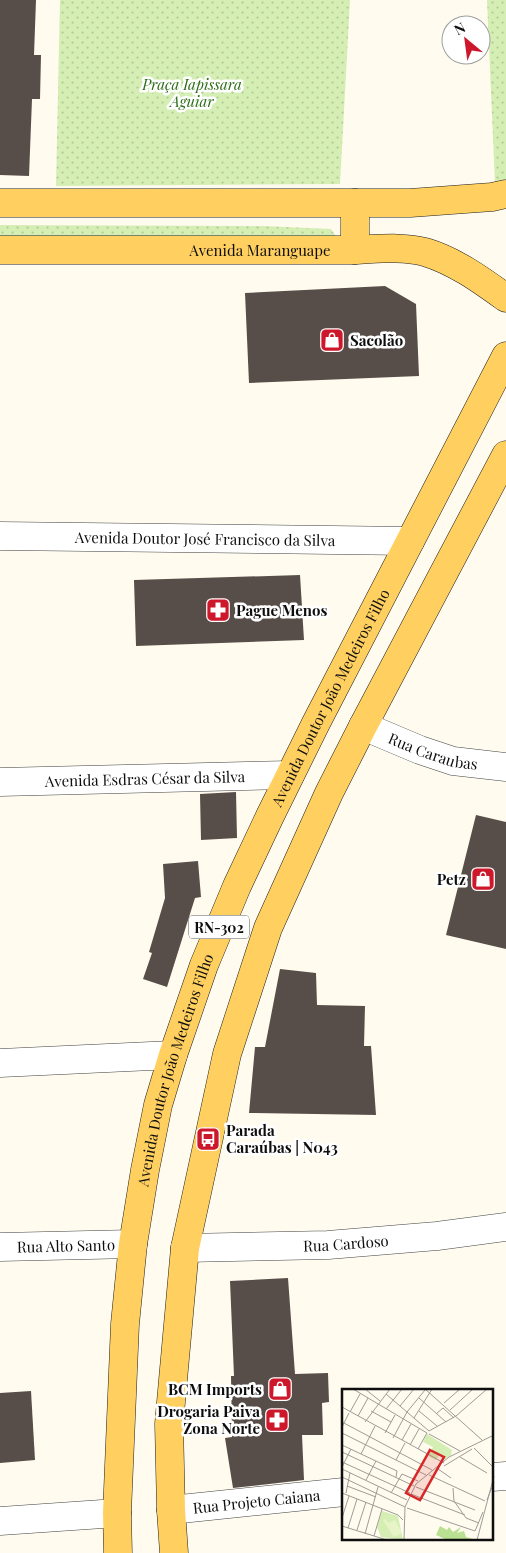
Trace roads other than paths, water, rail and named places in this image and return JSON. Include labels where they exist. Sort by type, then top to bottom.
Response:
[{"type":"main road","points":[[0,203],[410,203],[492,197],[506,194]]},
{"type":"main road","points":[[355,203],[355,250]]},
{"type":"main road","name":"Avenida Maranguape","points":[[0,250],[355,250],[393,248],[424,252],[451,263],[474,274],[506,298]]},
{"type":"main road","name":"Avenida Doutor João Medeiros Filho","points":[[118,1553],[117,1513],[124,1324],[133,1244],[145,1170],[156,1114],[173,1055],[204,965],[237,886],[290,774],[506,356]]},
{"type":"main road","name":"RN-302","points":[[174,1553],[169,1424],[185,1248],[226,1054],[268,928],[329,793],[506,455]]},
{"type":"street","name":"Avenida Doutor José Francisco da Silva","points":[[0,536],[410,541]]},
{"type":"street","name":"Rua Caraubas","points":[[363,726],[420,750],[453,761],[506,767]]},
{"type":"street","name":"Avenida Esdras César da Silva","points":[[0,782],[290,774]]},
{"type":"street","points":[[0,1063],[173,1055]]},
{"type":"street","name":"Rua Cardoso","points":[[185,1248],[328,1244],[437,1236],[506,1227]]},
{"type":"street","name":"Rua Alto Santo","points":[[0,1247],[133,1244]]},
{"type":"street","name":"Rua Projeto Caiana","points":[[171,1510],[342,1492]]},
{"type":"street","points":[[0,1521],[117,1513]]},
{"type":"place","name":"Sacolão","points":[[332,340]]},
{"type":"place","name":"Pague Menos","points":[[218,610]]},
{"type":"place","name":"Petz","points":[[483,879]]},
{"type":"place","name":"Parada Caraúbas | N043","points":[[208,1139]]},
{"type":"place","name":"BCM Imports","points":[[280,1389]]},
{"type":"place","name":"Drogaria Paiva Zona Norte","points":[[277,1420]]},
{"type":"park label","name":"Praça Iapissara Aguiar","points":[[192,92]]}]
